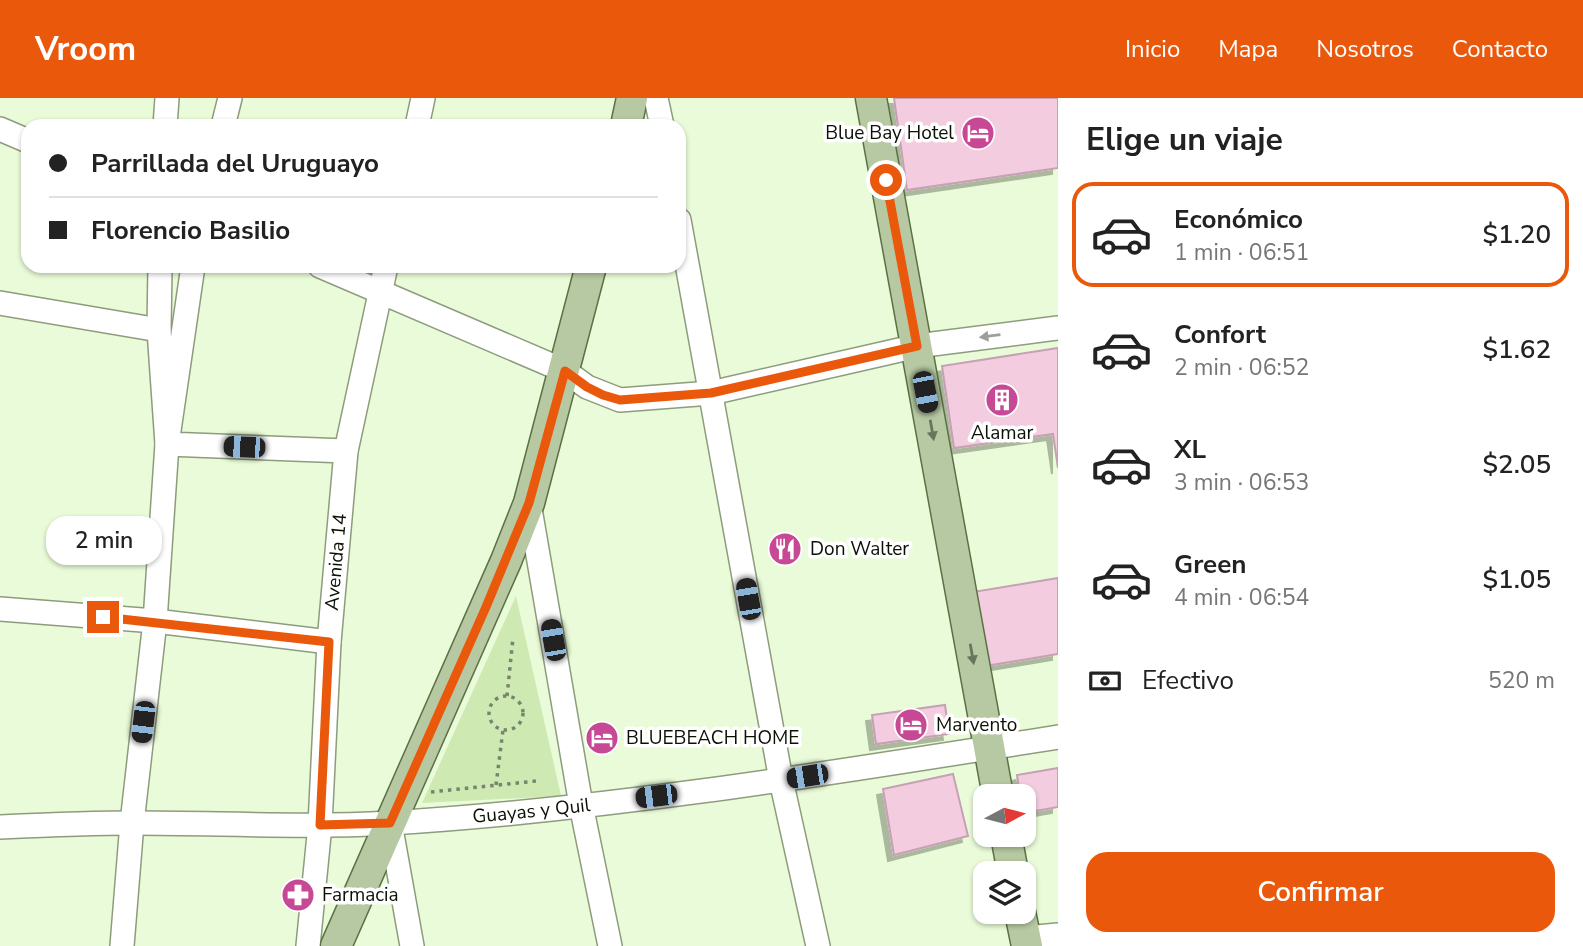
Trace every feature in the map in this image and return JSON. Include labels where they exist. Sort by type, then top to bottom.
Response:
[{"type":"main road","points":[[627,119],[632,98]]},
{"type":"main road","points":[[871,98],[996,784]]},
{"type":"main road","points":[[337,946],[529,503],[589,273]]},
{"type":"street","points":[[166,119],[167,98]]},
{"type":"street","points":[[225,119],[230,98]]},
{"type":"street","points":[[418,119],[423,98]]},
{"type":"street","points":[[656,98],[660,119]]},
{"type":"street","points":[[0,129],[21,138]]},
{"type":"street","points":[[686,258],[781,780],[818,946]]},
{"type":"street","points":[[160,273],[159,330],[167,444]]},
{"type":"street","points":[[122,946],[132,823],[155,621],[167,444],[192,273]]},
{"type":"street","points":[[336,273],[565,371],[587,387],[620,400],[711,393],[917,346],[1058,328]]},
{"type":"street","name":"Avenida 14","points":[[309,946],[320,825],[329,642],[346,451],[384,273]]},
{"type":"street","points":[[0,303],[159,330]]},
{"type":"street","points":[[167,444],[346,451]]},
{"type":"street","points":[[529,503],[581,805],[610,946]]},
{"type":"street","points":[[0,609],[155,621],[329,642]]},
{"type":"street","name":"Guayas y Quil","points":[[0,827],[132,823],[390,823],[581,805],[781,780],[1058,737]]},
{"type":"street","points":[[390,823],[412,946]]},
{"type":"street","points":[[1024,932],[1058,935]]},
{"type":"path","points":[[507,696],[513,638]]},
{"type":"path","points":[[507,696],[517,701],[523,715],[514,729],[503,730],[494,726],[489,709],[496,700],[507,696]]},
{"type":"path","points":[[496,785],[503,730]]},
{"type":"path","points":[[404,795],[536,781]]},
{"type":"green space","points":[[516,596],[561,796],[422,803]]},
{"type":"building","name":"Blue Bay Hotel","points":[[894,98],[1058,98],[1058,168],[907,190]]},
{"type":"building","name":"Alamar","points":[[1058,348],[1058,468],[1053,434],[954,448],[942,366]]},
{"type":"building","points":[[1058,578],[1058,654],[985,666],[973,592]]},
{"type":"building","name":"Marvento","points":[[945,705],[949,734],[876,744],[872,715]]},
{"type":"building","points":[[1058,768],[1058,807],[1036,811],[1036,784],[1018,784],[1017,775]]},
{"type":"building","points":[[953,774],[968,836],[894,855],[883,789]]},
{"type":"place","name":"Blue Bay Hotel","points":[[978,133]]},
{"type":"place","name":"Alamar","points":[[1002,400]]},
{"type":"place","name":"Don Walter","points":[[785,549]]},
{"type":"place","name":"Marvento","points":[[911,725]]},
{"type":"place","name":"BLUEBEACH HOME","points":[[602,738]]},
{"type":"place","name":"Farmacia","points":[[298,895]]},
{"type":"route","points":[[103,617],[329,642],[320,825],[390,823],[529,503],[565,371],[587,387],[620,400],[711,393],[917,346],[886,180]]}]
